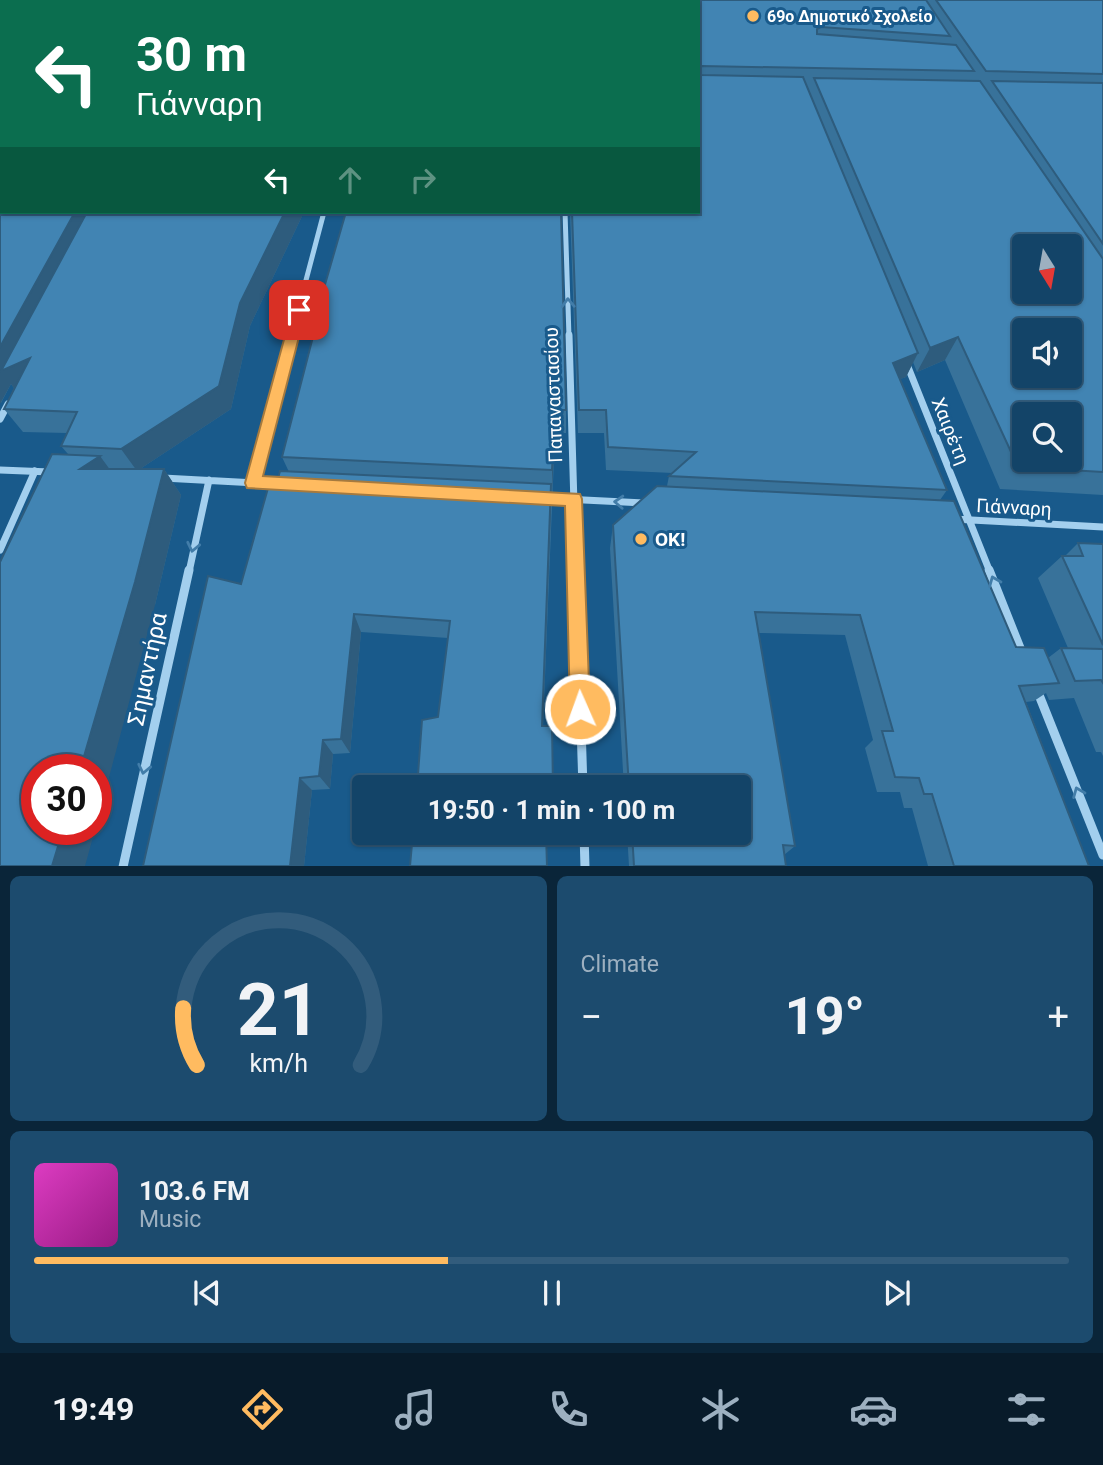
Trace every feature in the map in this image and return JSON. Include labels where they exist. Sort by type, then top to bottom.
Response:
[{"type":"street","points":[[253,483],[323,214]]},
{"type":"street","name":"Παπαναστασίου","points":[[565,214],[583,775]]},
{"type":"street","name":"Χαιρέτη","points":[[903,353],[1026,662]]},
{"type":"street","points":[[0,419],[13,394]]},
{"type":"street","points":[[0,470],[62,473]]},
{"type":"street","points":[[0,550],[35,471]]},
{"type":"street","points":[[156,478],[281,484]]},
{"type":"street","name":"Σημαντήρα","points":[[123,866],[209,480]]},
{"type":"street","points":[[532,497],[656,504]]},
{"type":"street","name":"Γιάνναρη","points":[[942,519],[1103,527]]},
{"type":"street","points":[[1031,675],[1103,855]]},
{"type":"street","points":[[584,845],[585,866]]},
{"type":"building","points":[[700,0],[926,0],[950,36],[821,27],[817,29],[817,34],[956,45],[974,71],[700,68]]},
{"type":"building","points":[[936,0],[1103,0],[1103,74],[986,71]]},
{"type":"building","points":[[700,74],[803,77],[918,353],[893,363],[947,490],[669,476],[696,452],[608,447],[606,410],[579,410],[572,214],[700,214]]},
{"type":"building","points":[[814,78],[980,81],[1103,259],[1103,472],[1082,471],[1082,402],[1012,402],[1012,454],[958,337],[930,348]]},
{"type":"building","points":[[992,81],[1103,83],[1103,244]]},
{"type":"building","points":[[0,214],[74,214],[0,347]]},
{"type":"building","points":[[86,214],[284,214],[240,303],[219,386],[121,449],[61,446],[77,412],[4,409],[30,358],[1,371]]},
{"type":"building","points":[[345,214],[561,214],[566,410],[555,410],[552,470],[282,457],[316,325],[313,326]]},
{"type":"building","points":[[52,454],[100,456],[80,469],[164,469],[135,582],[85,754],[21,754],[21,845],[58,845],[52,866],[0,866],[0,562]]},
{"type":"building","points":[[280,471],[551,484],[542,726],[552,726],[553,775],[418,775],[422,720],[438,717],[450,621],[354,614],[341,739],[323,740],[319,776],[300,778],[290,866],[143,866],[208,576],[241,584],[270,481],[277,482]]},
{"type":"building","points":[[657,486],[954,501],[1016,647],[1044,648],[1059,683],[1019,686],[1089,866],[954,866],[932,794],[924,794],[919,778],[895,777],[882,731],[893,731],[860,615],[755,612],[795,846],[783,845],[786,866],[634,866],[633,845],[751,845],[751,775],[628,775],[613,525]]},
{"type":"building","points":[[1078,543],[1103,544],[1103,645],[1062,556],[1083,556]]},
{"type":"building","points":[[1061,648],[1103,649],[1103,683],[1101,680],[1075,681]]},
{"type":"building","points":[[412,845],[546,845],[547,866],[410,866]]},
{"type":"place","name":"69ο Δημοτικό Σχολείο","points":[[753,16]]},
{"type":"place","name":"OK!","points":[[641,539]]},
{"type":"route","points":[[299,310],[253,483],[574,499],[580,709]]}]
